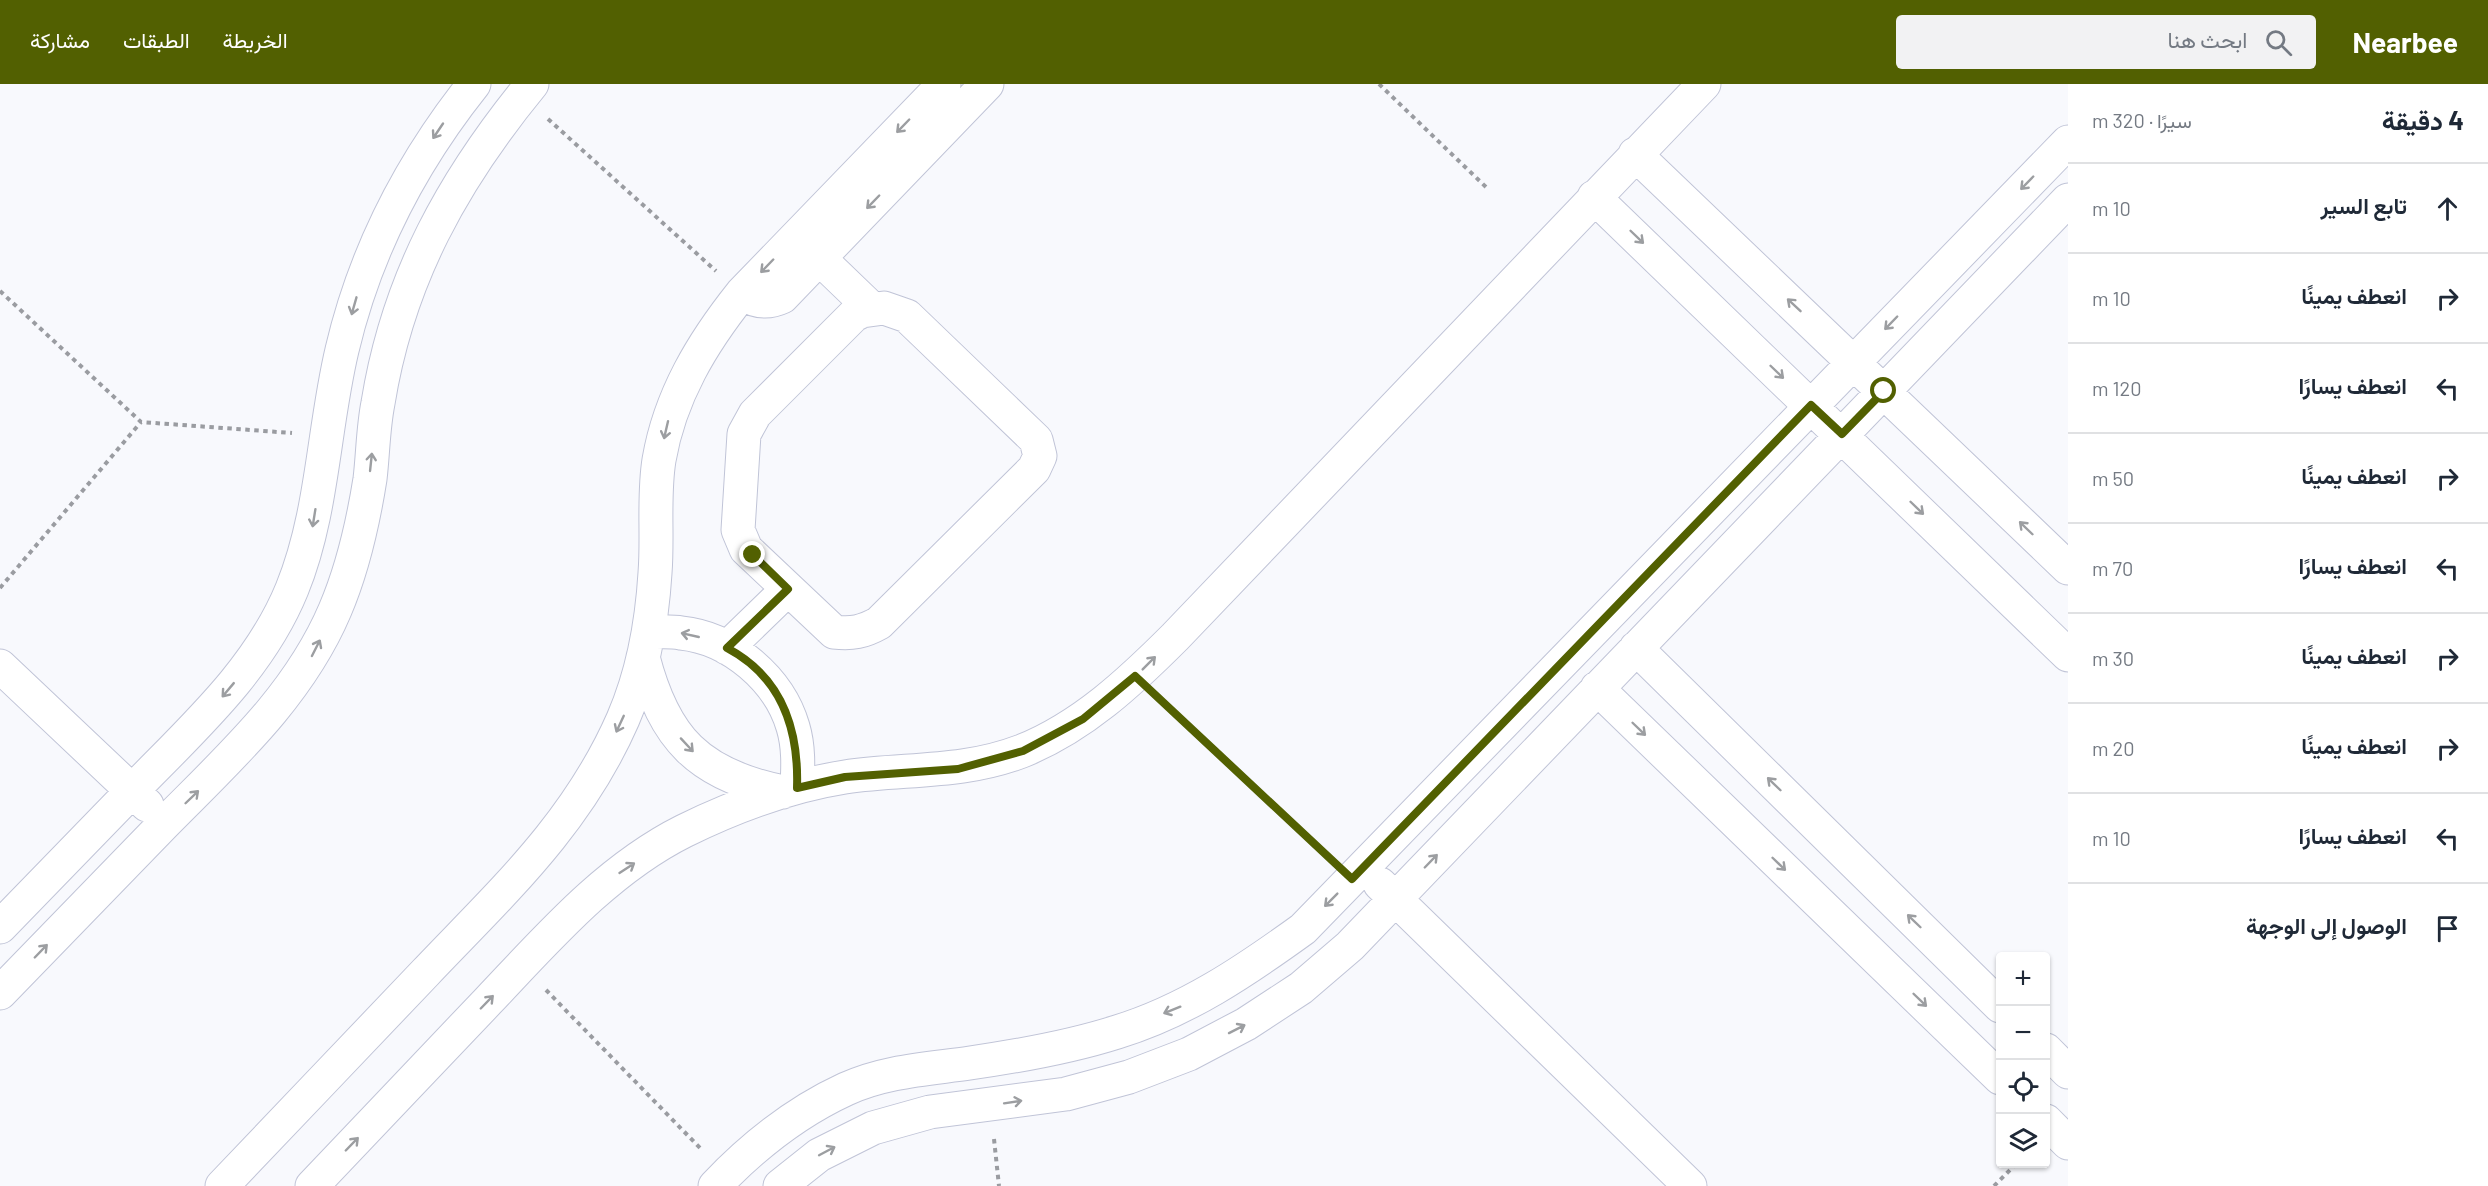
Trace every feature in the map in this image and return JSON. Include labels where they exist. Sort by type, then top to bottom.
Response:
[{"type":"street","points":[[0,927],[228,690],[264,645],[292,590],[312,532],[342,351],[355,300],[373,251],[421,157],[474,84]]},
{"type":"street","points":[[222,1186],[513,881],[562,825],[597,773],[624,717],[646,645],[656,572],[659,460],[670,415],[688,370],[713,330],[742,293],[944,84]]},
{"type":"street","points":[[742,293],[757,302],[782,297],[987,84]]},
{"type":"street","points":[[312,1186],[555,931],[614,876],[682,832],[756,800],[790,790],[845,777],[958,769],[1023,751],[1083,719],[1135,676],[1704,84]]},
{"type":"street","points":[[0,993],[216,774],[304,671],[335,610],[357,545],[370,478],[378,403],[394,330],[420,259],[453,191],[495,128],[528,90]]},
{"type":"street","points":[[721,1180],[793,1118],[847,1088],[908,1070],[982,1061],[1106,1035],[1184,1006],[1246,971],[1303,929],[2068,142]]},
{"type":"street","points":[[1635,154],[2068,568]]},
{"type":"street","points":[[1594,197],[1842,434],[2068,655]]},
{"type":"street","points":[[780,1186],[819,1155],[873,1128],[930,1112],[1077,1091],[1129,1077],[1189,1054],[1246,1024],[1301,988],[1350,946],[2068,200]]},
{"type":"street","points":[[819,258],[872,309]]},
{"type":"street","points":[[884,308],[907,316],[1036,440],[1039,448],[1038,463],[879,623],[865,631],[850,634],[834,632],[788,589],[746,549],[741,541],[738,530],[744,434],[755,414],[854,315],[884,308]]},
{"type":"street","points":[[727,648],[788,589]]},
{"type":"street","points":[[646,645],[682,633],[711,640],[739,654],[762,675],[780,699],[793,726],[798,756],[790,790]]},
{"type":"street","points":[[646,645],[652,691],[662,712],[689,749],[716,770],[748,785],[790,790]]},
{"type":"street","points":[[1636,648],[1996,1001]]},
{"type":"street","points":[[0,666],[166,823]]},
{"type":"street","points":[[1597,688],[1996,1073]]},
{"type":"street","points":[[1358,874],[1395,898],[1690,1186]]},
{"type":"street","points":[[2050,1054],[2068,1072]]},
{"type":"street","points":[[2050,1125],[2068,1143]]},
{"type":"path","points":[[1379,84],[1489,190]]},
{"type":"path","points":[[528,90],[742,293]]},
{"type":"path","points":[[1,295],[141,422],[327,436]]},
{"type":"path","points":[[0,588],[141,422]]},
{"type":"path","points":[[1135,676],[1358,874]]},
{"type":"path","points":[[522,965],[721,1180]]},
{"type":"path","points":[[990,1105],[999,1186]]},
{"type":"path","points":[[1994,1186],[2012,1168]]},
{"type":"route","points":[[753,555],[788,589],[727,648],[739,654],[762,675],[780,699],[793,726],[798,756],[797,788],[845,777],[958,769],[1023,751],[1083,719],[1135,676],[1352,879],[1811,405],[1842,434],[1884,391]]}]
